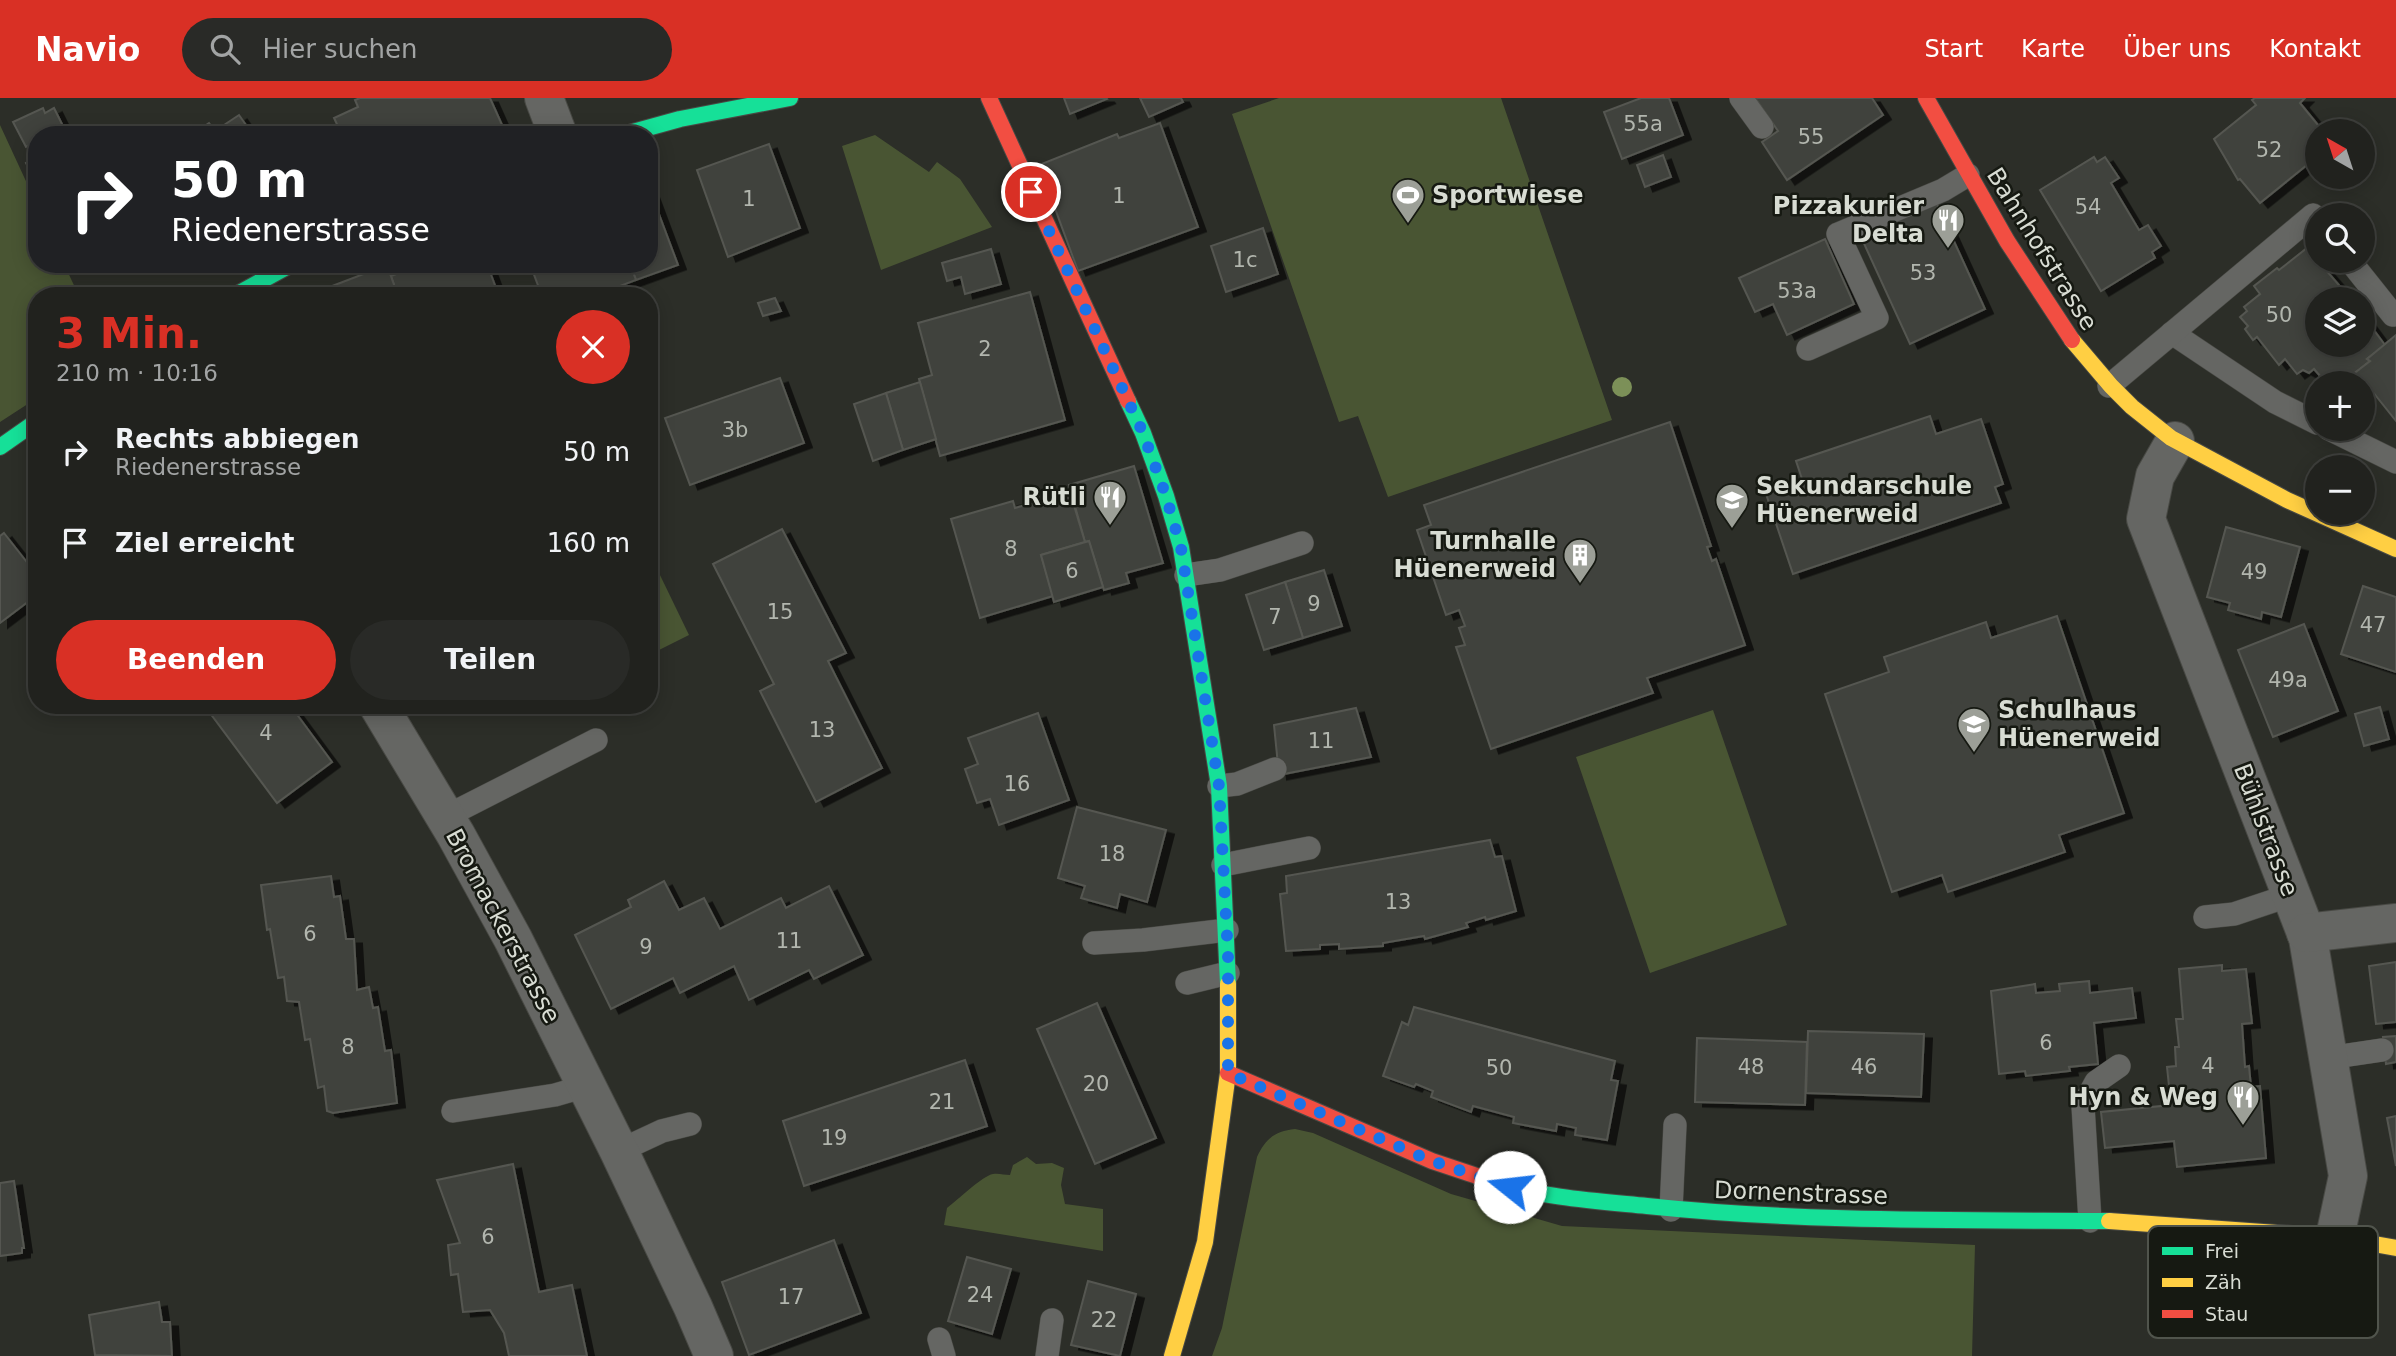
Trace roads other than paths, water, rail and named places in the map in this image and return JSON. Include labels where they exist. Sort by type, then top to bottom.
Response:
[{"type":"street","points":[[544,98],[555,126]]},
{"type":"street","points":[[655,126],[790,98]]},
{"type":"street","points":[[989,98],[1151,454],[1169,506],[1186,575],[1219,786],[1227,930],[1228,1073],[1205,1242],[1172,1356]]},
{"type":"street","name":"Bahnhofstrasse","points":[[1926,98],[2041,299],[2068,337],[2109,386],[2155,428],[2175,440],[2260,487],[2396,549]]},
{"type":"street","points":[[0,447],[28,427]]},
{"type":"street","name":"Bühlstrasse","points":[[2175,440],[2155,476],[2146,519],[2306,933],[2348,1176],[2337,1226]]},
{"type":"street","name":"Bromackerstrasse","points":[[383,714],[513,939],[620,1151],[714,1356]]},
{"type":"street","points":[[2306,933],[2396,923]]},
{"type":"street","name":"Dornenstrasse","points":[[1228,1073],[1432,1161],[1473,1176],[1552,1196],[1671,1210],[1950,1220],[2131,1222],[2185,1226]]},
{"type":"street","name":"Dornenstrasse","points":[[2378,1245],[2396,1248]]},
{"type":"lane","points":[[1741,98],[1762,127]]},
{"type":"lane","points":[[1808,349],[1877,318],[1838,234],[1943,190],[1968,175]]},
{"type":"lane","points":[[2109,386],[2305,222]]},
{"type":"lane","points":[[2360,273],[2393,315]]},
{"type":"lane","points":[[2172,333],[2274,402],[2305,417]]},
{"type":"lane","points":[[2353,441],[2396,462]]},
{"type":"lane","points":[[1186,575],[1220,570],[1302,543]]},
{"type":"lane","points":[[445,817],[596,740]]},
{"type":"lane","points":[[1219,786],[1237,784],[1275,769]]},
{"type":"lane","points":[[1223,865],[1309,848]]},
{"type":"lane","points":[[2205,917],[2234,914],[2291,895]]},
{"type":"lane","points":[[1094,943],[1227,930]]},
{"type":"lane","points":[[1187,983],[1228,973]]},
{"type":"lane","points":[[2328,1058],[2382,1050]]},
{"type":"lane","points":[[2090,1221],[2083,1106],[2096,1082],[2119,1066]]},
{"type":"lane","points":[[453,1111],[555,1095],[586,1086]]},
{"type":"lane","points":[[620,1151],[662,1131],[690,1124]]},
{"type":"lane","points":[[1671,1210],[1675,1125]]},
{"type":"lane","points":[[1047,1356],[1052,1320]]},
{"type":"place","name":"Sportwiese","points":[[1408,225]]},
{"type":"place","name":"Pizzakurier Delta","points":[[1948,250]]},
{"type":"place","name":"Rütli","points":[[1110,527]]},
{"type":"place","name":"Sekundarschule Hüenerweid","points":[[1732,530]]},
{"type":"place","name":"Turnhalle Hüenerweid","points":[[1580,585]]},
{"type":"place","name":"Schulhaus Hüenerweid","points":[[1974,754]]},
{"type":"place","name":"Hyn & Weg","points":[[2243,1127]]}]
